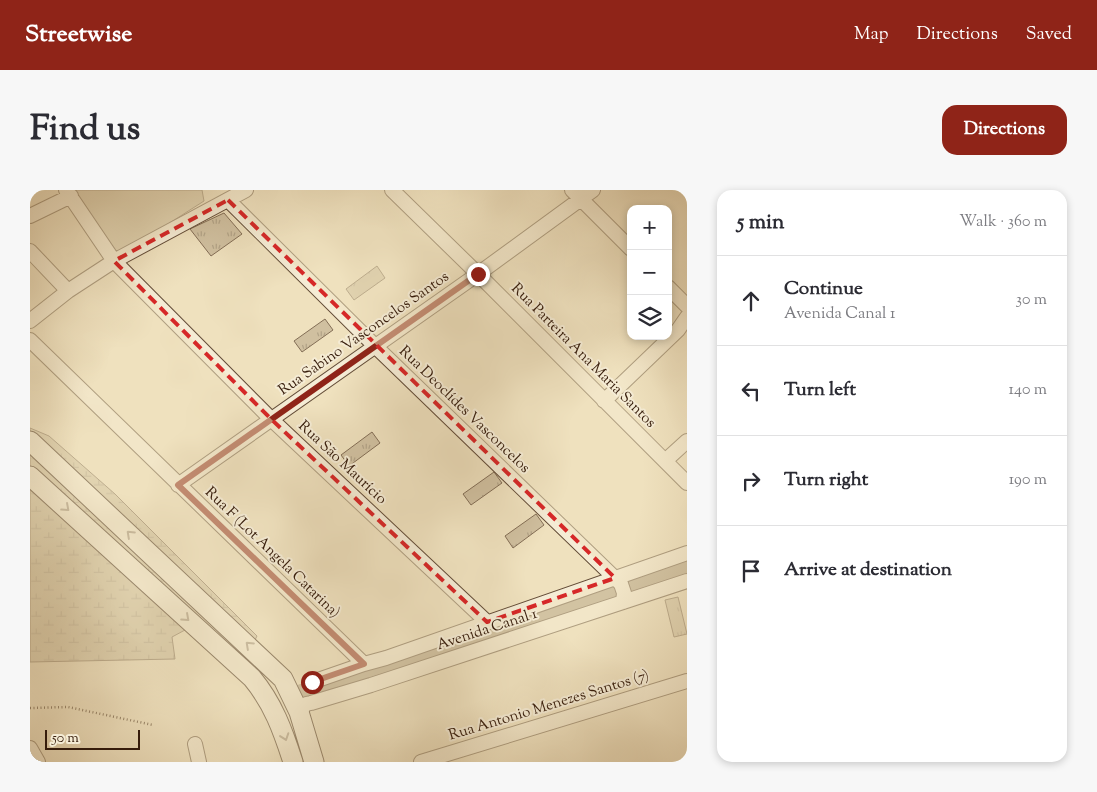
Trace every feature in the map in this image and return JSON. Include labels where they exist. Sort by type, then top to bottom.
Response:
[{"type":"main road","points":[[30,441],[263,659],[283,680],[299,712],[314,762]]},
{"type":"main road","points":[[30,476],[244,670],[262,690],[275,712],[293,762]]},
{"type":"street","points":[[30,322],[68,291],[114,261],[246,190]]},
{"type":"street","name":"Rua Parteira Ana Maria Santos","points":[[392,190],[687,483]]},
{"type":"street","name":"Rua Sabino Vasconcelos Santos","points":[[178,485],[478,274],[576,194],[593,190]]},
{"type":"street","points":[[30,216],[68,193]]},
{"type":"street","name":"Rua São Maurício","points":[[68,193],[114,261],[271,419],[487,622]]},
{"type":"street","points":[[576,194],[627,246]]},
{"type":"street","name":"Rua Deoclídes Vasconcelos","points":[[228,200],[621,589]]},
{"type":"street","points":[[30,251],[68,291]]},
{"type":"street","points":[[672,291],[687,306]]},
{"type":"street","points":[[604,401],[678,330],[687,317]]},
{"type":"street","name":"Rua F (Lot Angela Catarina)","points":[[30,340],[364,664]]},
{"type":"street","points":[[665,461],[687,441]]},
{"type":"street","name":"Avenida Canal 1","points":[[299,712],[306,704],[371,685],[621,589],[687,553]]},
{"type":"street","name":"Avenida Canal 1","points":[[312,682],[487,622],[621,589],[687,581]]},
{"type":"street","name":"Rua Antonio Menezes Santos (7)","points":[[421,762],[687,681]]},
{"type":"street","points":[[195,744],[199,762]]},
{"type":"street","points":[[30,748],[38,762]]},
{"type":"path","points":[[30,708],[68,707],[153,725]]},
{"type":"highlighted area","points":[[228,200],[615,578],[487,622],[271,419],[114,261]]},
{"type":"green space","points":[[66,190],[202,190],[204,201],[110,261]]},
{"type":"green space","points":[[224,213],[242,234],[211,256],[190,229]]},
{"type":"green space","points":[[377,266],[385,278],[354,300],[346,289]]},
{"type":"green space","points":[[325,319],[333,330],[302,352],[294,341]]},
{"type":"green space","points":[[30,428],[49,436],[115,494],[257,636],[244,662],[216,658],[198,623],[172,637],[175,659],[30,662]]},
{"type":"green space","points":[[372,432],[380,443],[349,466],[341,455]]},
{"type":"green space","points":[[494,472],[502,483],[471,505],[463,494]]},
{"type":"green space","points":[[536,514],[544,525],[513,548],[505,536]]},
{"type":"green space","points":[[678,597],[687,634],[674,637],[665,600]]},
{"type":"waterway","points":[[301,691],[355,678],[520,621],[687,568]]},
{"type":"route","points":[[312,682],[364,664],[178,485],[478,274]]}]
